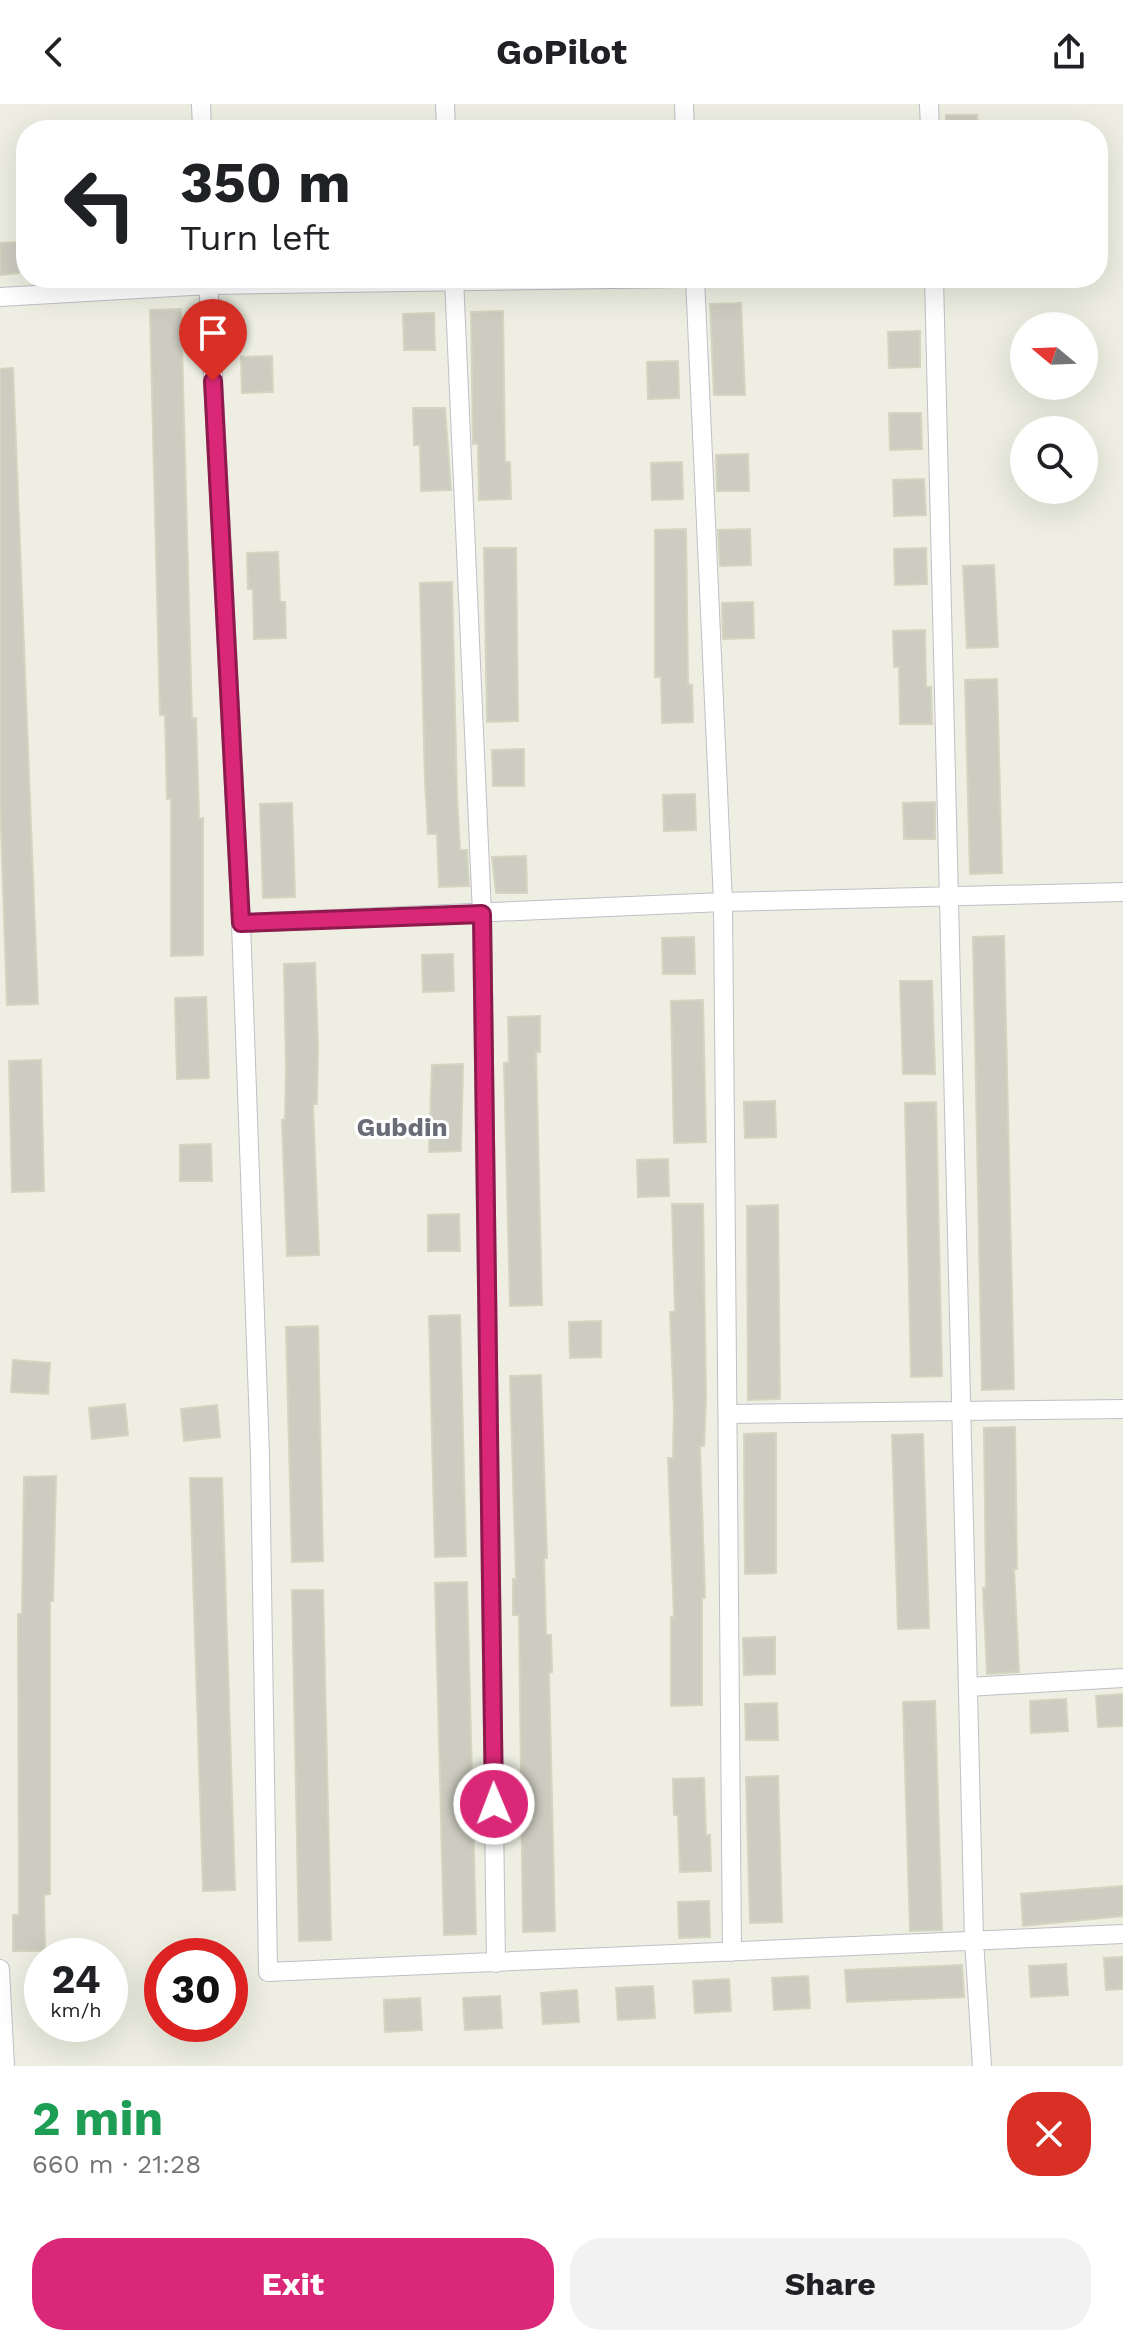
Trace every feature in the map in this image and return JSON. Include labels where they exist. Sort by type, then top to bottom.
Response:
[{"type":"street","points":[[0,297],[125,288]]},
{"type":"street","points":[[208,288],[241,923],[260,1471],[268,1972],[1123,1934]]},
{"type":"street","points":[[454,288],[482,914],[496,1963]]},
{"type":"street","points":[[695,288],[723,902],[732,1952]]},
{"type":"street","points":[[934,288],[974,1940],[982,2066]]},
{"type":"street","points":[[241,923],[723,902],[1123,892]]},
{"type":"street","points":[[728,1414],[1123,1409]]},
{"type":"street","points":[[968,1687],[1123,1678]]},
{"type":"street","points":[[0,1969],[5,2066]]},
{"type":"building","points":[[946,115],[977,115],[977,120],[946,120]]},
{"type":"building","points":[[16,242],[16,273],[0,275],[0,243]]},
{"type":"building","points":[[741,303],[745,395],[714,395],[710,304]]},
{"type":"building","points":[[181,309],[192,719],[196,718],[199,819],[203,818],[203,955],[171,956],[171,798],[167,799],[165,715],[160,715],[150,310]]},
{"type":"building","points":[[503,311],[505,462],[510,462],[511,499],[479,500],[478,443],[473,444],[471,312]]},
{"type":"building","points":[[434,313],[435,350],[404,350],[403,314]]},
{"type":"building","points":[[920,331],[920,367],[889,368],[888,332]]},
{"type":"building","points":[[272,356],[273,392],[242,393],[241,357]]},
{"type":"building","points":[[678,361],[679,398],[648,399],[647,362]]},
{"type":"building","points":[[13,368],[38,1004],[7,1005],[0,795],[0,369]]},
{"type":"building","points":[[413,408],[445,408],[451,490],[421,491],[420,445],[414,445]]},
{"type":"building","points":[[889,413],[921,413],[922,449],[890,450]]},
{"type":"building","points":[[748,454],[749,491],[717,491],[716,455]]},
{"type":"building","points":[[682,462],[683,499],[652,500],[651,463]]},
{"type":"building","points":[[924,479],[926,515],[894,516],[893,480]]},
{"type":"building","points":[[686,529],[688,685],[692,685],[693,722],[662,723],[661,677],[655,677],[655,530]]},
{"type":"building","points":[[750,529],[751,565],[720,566],[718,530]]},
{"type":"building","points":[[484,548],[516,548],[518,721],[487,722]]},
{"type":"building","points":[[926,548],[927,584],[895,585],[894,549]]},
{"type":"building","points":[[278,552],[280,602],[285,602],[286,638],[254,639],[253,589],[248,589],[247,553]]},
{"type":"building","points":[[994,565],[998,647],[967,648],[963,566]]},
{"type":"building","points":[[452,582],[457,797],[460,850],[467,850],[469,886],[439,887],[437,834],[428,834],[420,583]]},
{"type":"building","points":[[753,602],[754,638],[723,639],[722,603]]},
{"type":"building","points":[[925,630],[926,687],[931,687],[932,724],[900,724],[899,667],[894,667],[893,631]]},
{"type":"building","points":[[997,679],[1002,873],[970,874],[965,680]]},
{"type":"building","points":[[524,749],[524,786],[493,786],[492,750]]},
{"type":"building","points":[[695,794],[696,830],[664,831],[663,795]]},
{"type":"building","points":[[935,802],[935,839],[904,839],[903,803]]},
{"type":"building","points":[[292,803],[295,897],[263,898],[260,804]]},
{"type":"building","points":[[526,856],[527,893],[496,893],[492,857]]},
{"type":"building","points":[[1004,936],[1014,1389],[982,1390],[973,937]]},
{"type":"building","points":[[694,937],[695,974],[663,974],[662,938]]},
{"type":"building","points":[[453,954],[454,991],[423,992],[422,955]]},
{"type":"building","points":[[315,963],[318,1046],[317,1104],[313,1104],[319,1255],[287,1256],[282,1120],[285,1120],[286,1068],[284,964]]},
{"type":"building","points":[[900,981],[932,981],[935,1074],[903,1074]]},
{"type":"building","points":[[206,997],[209,1078],[177,1079],[175,998]]},
{"type":"building","points":[[703,1000],[706,1142],[674,1143],[671,1001]]},
{"type":"building","points":[[540,1016],[540,1052],[536,1052],[542,1305],[510,1306],[504,1063],[509,1062],[508,1017]]},
{"type":"building","points":[[41,1060],[44,1191],[12,1192],[9,1061]]},
{"type":"building","points":[[463,1064],[461,1151],[429,1152],[432,1065]]},
{"type":"building","points":[[775,1101],[776,1137],[745,1138],[744,1102]]},
{"type":"building","points":[[936,1102],[942,1376],[911,1377],[905,1103]]},
{"type":"building","points":[[211,1144],[212,1181],[180,1181],[180,1145]]},
{"type":"building","points":[[668,1159],[669,1196],[638,1197],[637,1160]]},
{"type":"building","points":[[672,1204],[703,1204],[706,1397],[704,1446],[700,1446],[705,1598],[702,1598],[702,1705],[671,1706],[671,1617],[674,1617],[668,1458],[673,1458],[674,1410],[670,1312],[675,1312]]},
{"type":"building","points":[[778,1205],[780,1399],[748,1400],[747,1206]]},
{"type":"building","points":[[459,1214],[460,1251],[428,1251],[428,1215]]},
{"type":"building","points":[[460,1315],[466,1556],[435,1557],[429,1316]]},
{"type":"building","points":[[601,1321],[601,1357],[570,1358],[569,1322]]},
{"type":"building","points":[[318,1326],[323,1561],[292,1562],[286,1327]]},
{"type":"building","points":[[13,1360],[50,1363],[48,1394],[11,1392]]},
{"type":"building","points":[[541,1375],[547,1558],[544,1558],[546,1635],[551,1635],[552,1672],[549,1672],[555,1931],[523,1932],[519,1615],[513,1615],[513,1579],[516,1579],[510,1376]]},
{"type":"building","points":[[125,1404],[128,1435],[92,1439],[89,1408]]},
{"type":"building","points":[[217,1405],[220,1437],[184,1441],[181,1409]]},
{"type":"building","points":[[1015,1427],[1017,1569],[1014,1569],[1019,1672],[987,1674],[983,1588],[986,1588],[984,1428]]},
{"type":"building","points":[[776,1433],[776,1573],[745,1574],[744,1434]]},
{"type":"building","points":[[923,1434],[929,1628],[898,1629],[892,1435]]},
{"type":"building","points":[[56,1476],[53,1601],[50,1601],[50,1894],[44,1895],[45,1938],[24,1938],[24,1951],[13,1951],[13,1915],[19,1915],[18,1614],[22,1614],[24,1477]]},
{"type":"building","points":[[190,1478],[222,1478],[235,1890],[203,1891]]},
{"type":"building","points":[[467,1582],[476,1934],[444,1935],[435,1583]]},
{"type":"building","points":[[292,1590],[323,1590],[331,1940],[299,1941]]},
{"type":"building","points":[[775,1637],[775,1674],[744,1675],[743,1638]]},
{"type":"building","points":[[1123,1694],[1123,1726],[1098,1727],[1096,1696]]},
{"type":"building","points":[[1066,1699],[1068,1731],[1031,1733],[1030,1701]]},
{"type":"building","points":[[935,1701],[942,1930],[910,1931],[903,1702]]},
{"type":"building","points":[[777,1703],[778,1740],[746,1740],[745,1704]]},
{"type":"building","points":[[778,1776],[782,1922],[750,1923],[746,1777]]},
{"type":"building","points":[[704,1778],[711,1871],[680,1872],[673,1779]]},
{"type":"building","points":[[1123,1886],[1123,1916],[1023,1926],[1021,1894]]},
{"type":"building","points":[[709,1901],[710,1937],[679,1938],[678,1902]]},
{"type":"building","points":[[1123,1957],[1123,1989],[1106,1990],[1104,1958]]},
{"type":"building","points":[[1066,1964],[1068,1995],[1031,1997],[1029,1966]]},
{"type":"building","points":[[962,1965],[964,1997],[847,2002],[845,1970]]},
{"type":"building","points":[[808,1976],[810,2008],[774,2010],[772,1978]]},
{"type":"building","points":[[729,1979],[731,2011],[695,2013],[693,1981]]},
{"type":"building","points":[[653,1986],[655,2018],[618,2020],[616,1988]]},
{"type":"building","points":[[577,1990],[579,2022],[543,2024],[541,1993]]},
{"type":"building","points":[[500,1996],[502,2028],[465,2030],[463,1998]]},
{"type":"building","points":[[420,1998],[422,2030],[385,2032],[384,2000]]},
{"type":"district","name":"Gubdin","points":[[402,1127]]},
{"type":"route","points":[[213,381],[241,923],[482,914],[494,1804]]}]
